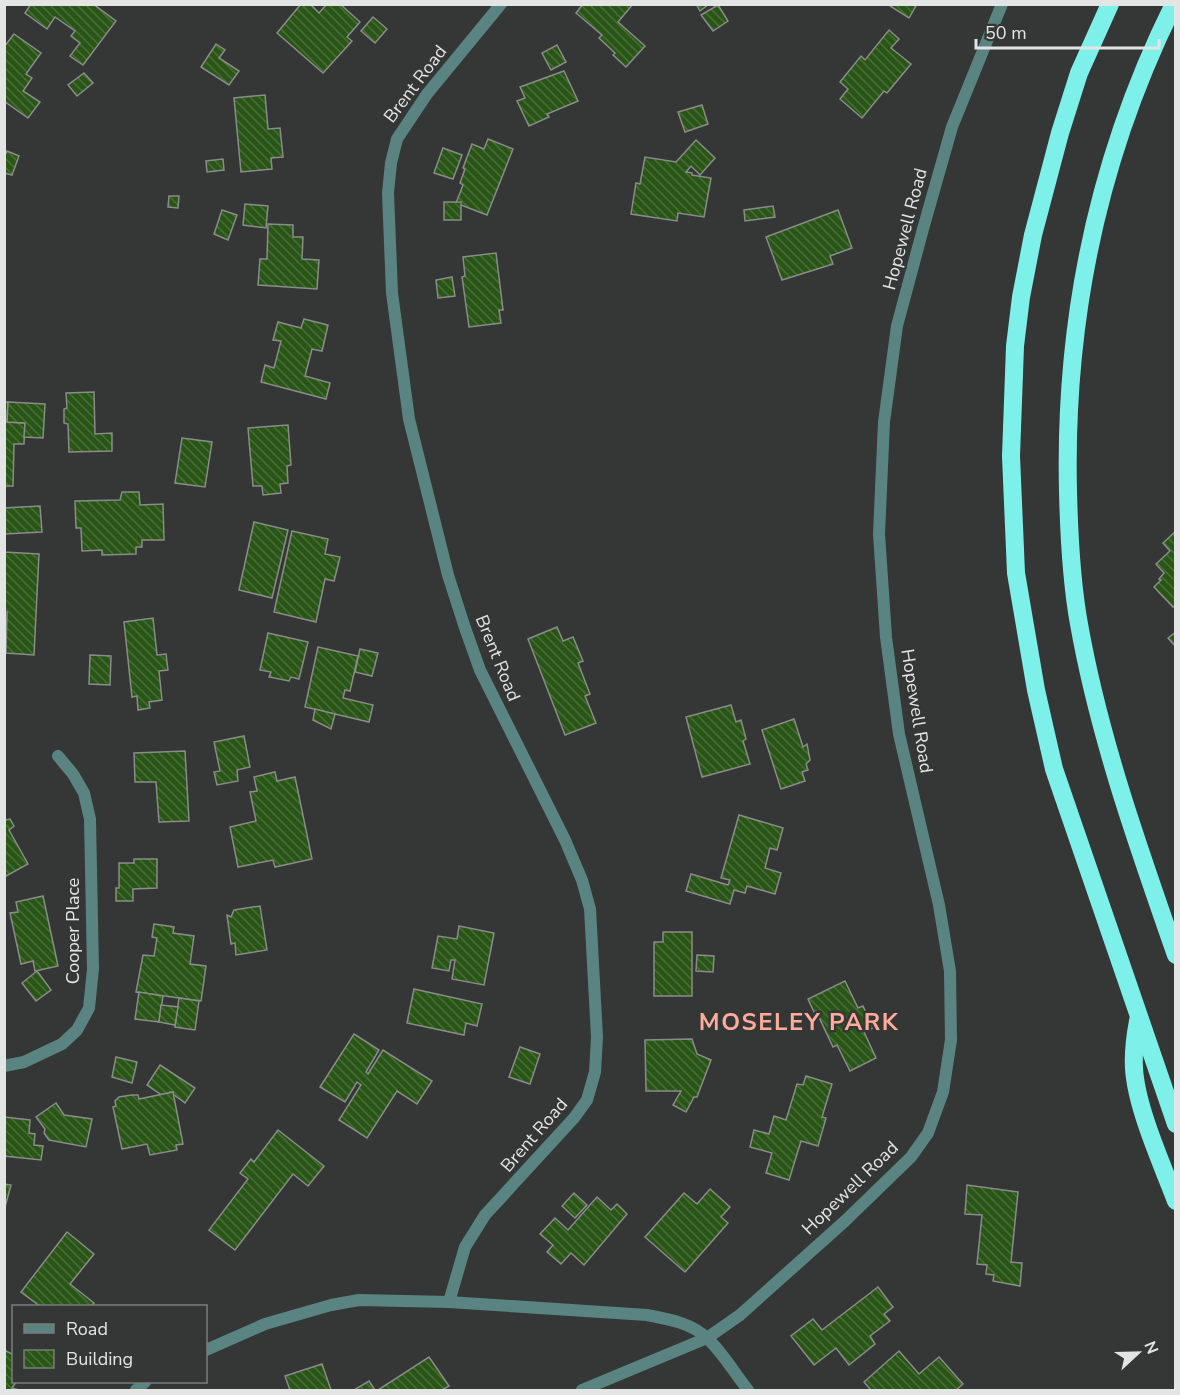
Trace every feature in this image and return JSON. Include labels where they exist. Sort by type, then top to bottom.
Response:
[{"type":"highway","points":[[1110,4],[1079,73],[1060,133],[1033,235],[1021,297],[1015,346],[1011,456],[1016,573],[1036,690],[1054,769],[1176,1124]]},
{"type":"highway","points":[[1174,4],[1161,30],[1131,106],[1102,191],[1080,293],[1073,348],[1067,451],[1071,551],[1079,621],[1094,700],[1123,801],[1176,955]]},
{"type":"highway","points":[[1138,1017],[1134,1046],[1134,1070],[1138,1092],[1176,1202]]},
{"type":"street","name":"Brent Road","points":[[449,1302],[465,1247],[485,1215],[574,1118],[587,1100],[595,1072],[597,1037],[590,909],[582,880],[565,840],[480,670],[451,586],[408,419],[392,292],[388,193],[391,163],[397,139],[427,94],[501,4]]},
{"type":"street","name":"Hopewell Road","points":[[582,1390],[707,1338],[740,1315],[845,1221],[911,1156],[928,1133],[943,1092],[951,1040],[950,971],[939,905],[899,734],[886,638],[879,534],[884,422],[897,326],[929,207],[952,127],[1002,4]]},
{"type":"street","name":"Cooper Place","points":[[4,1066],[24,1062],[62,1044],[77,1030],[89,1008],[93,969],[90,819],[84,793],[73,774],[58,756]]},
{"type":"street","points":[[207,1350],[265,1324],[331,1305],[359,1300],[449,1302],[647,1315],[685,1324],[707,1338],[748,1390]]},
{"type":"building","points":[[31,4],[93,4],[116,21],[83,65],[70,56],[80,43],[71,36],[75,31],[55,17],[47,29],[25,13]]},
{"type":"building","points":[[301,4],[310,4],[319,13],[327,4],[340,4],[360,22],[347,37],[352,41],[323,73],[277,33]]},
{"type":"building","points":[[583,4],[633,4],[618,22],[645,46],[626,67],[599,38],[602,35],[576,13]]},
{"type":"building","points":[[696,4],[709,4],[700,11]]},
{"type":"building","points":[[887,4],[917,4],[909,18]]},
{"type":"building","points":[[718,5],[728,21],[713,31],[701,15]]},
{"type":"building","points":[[373,17],[387,29],[375,43],[361,31]]},
{"type":"building","points":[[889,30],[899,39],[891,48],[911,64],[887,93],[884,91],[862,118],[840,99],[848,89],[840,82],[861,56],[865,60]]},
{"type":"building","points":[[14,34],[41,53],[26,74],[32,78],[23,91],[40,102],[28,118],[4,101],[4,47]]},
{"type":"building","points":[[216,44],[225,50],[219,58],[239,71],[229,85],[201,67]]},
{"type":"building","points":[[557,45],[566,62],[551,70],[542,53]]},
{"type":"building","points":[[564,71],[578,101],[547,114],[549,117],[529,126],[517,101],[525,98],[520,87]]},
{"type":"building","points":[[84,73],[93,83],[77,96],[68,85]]},
{"type":"building","points":[[265,95],[268,129],[280,128],[283,157],[271,158],[272,169],[241,172],[234,98]]},
{"type":"building","points":[[702,105],[708,124],[685,132],[678,112]]},
{"type":"building","points":[[488,139],[513,149],[487,215],[456,203],[463,185],[460,183],[465,169],[463,168],[472,144],[484,149]]},
{"type":"building","points":[[696,140],[715,158],[700,175],[691,166],[686,172],[711,178],[704,217],[678,213],[677,221],[631,214],[636,183],[640,184],[645,157],[676,162]]},
{"type":"building","points":[[443,148],[462,155],[453,179],[434,173]]},
{"type":"building","points":[[7,151],[19,156],[12,175],[4,173],[4,158]]},
{"type":"building","points":[[223,159],[224,170],[207,172],[206,161]]},
{"type":"building","points":[[169,196],[179,196],[178,208],[168,207]]},
{"type":"building","points":[[444,202],[461,202],[461,220],[444,220]]},
{"type":"building","points":[[245,204],[268,206],[266,228],[243,225]]},
{"type":"building","points":[[773,206],[775,217],[745,221],[744,210]]},
{"type":"building","points":[[222,210],[237,215],[228,240],[214,234]]},
{"type":"building","points":[[838,210],[852,248],[830,256],[833,264],[782,280],[766,237]]},
{"type":"building","points":[[268,224],[293,225],[293,237],[303,237],[302,259],[319,260],[317,289],[258,285],[260,259],[267,259]]},
{"type":"building","points":[[496,253],[503,310],[499,310],[501,323],[469,327],[462,277],[465,276],[463,257]]},
{"type":"building","points":[[452,277],[455,296],[438,298],[436,280]]},
{"type":"building","points":[[304,319],[328,325],[322,351],[312,349],[305,376],[330,383],[326,399],[261,382],[265,365],[274,368],[281,341],[273,340],[278,322],[301,328]]},
{"type":"building","points":[[94,392],[95,434],[112,433],[112,451],[69,452],[68,424],[64,423],[64,409],[67,408],[66,393]]},
{"type":"building","points":[[4,402],[8,402],[7,422],[25,423],[24,444],[14,444],[13,486],[4,486]]},
{"type":"building","points":[[8,402],[45,404],[43,438],[24,437],[25,423],[7,422]]},
{"type":"building","points":[[288,425],[291,465],[287,466],[288,483],[280,484],[281,493],[263,495],[262,486],[253,486],[248,428]]},
{"type":"building","points":[[182,438],[212,442],[205,487],[175,483]]},
{"type":"building","points":[[122,492],[139,492],[140,505],[163,504],[164,540],[142,540],[142,547],[136,547],[136,554],[102,555],[102,550],[82,551],[81,528],[76,528],[75,501],[120,500]]},
{"type":"building","points":[[40,506],[42,532],[4,534],[4,508]]},
{"type":"building","points":[[254,522],[288,530],[272,598],[239,590]]},
{"type":"building","points":[[292,531],[328,539],[325,554],[340,557],[334,581],[325,579],[316,622],[274,612]]},
{"type":"building","points":[[1176,531],[1176,605],[1173,607],[1154,587],[1164,573],[1156,564],[1170,551],[1163,543]]},
{"type":"building","points":[[4,552],[39,554],[34,655],[6,653],[7,612],[4,612]]},
{"type":"building","points":[[153,618],[157,655],[166,654],[168,670],[159,671],[162,700],[149,702],[150,708],[138,710],[137,696],[132,697],[124,622]]},
{"type":"building","points":[[557,627],[563,641],[573,637],[583,661],[578,663],[590,694],[585,696],[596,723],[565,735],[528,639]]},
{"type":"building","points":[[1176,632],[1176,647],[1168,638]]},
{"type":"building","points":[[268,633],[308,642],[299,679],[291,677],[289,681],[269,677],[271,672],[260,670]]},
{"type":"building","points":[[318,647],[358,656],[350,691],[345,690],[343,698],[373,705],[369,722],[305,707]]},
{"type":"building","points":[[360,649],[378,653],[372,676],[355,672]]},
{"type":"building","points":[[90,655],[111,656],[110,685],[89,684]]},
{"type":"building","points":[[731,705],[736,722],[741,720],[746,739],[743,741],[750,764],[702,777],[686,717]]},
{"type":"building","points":[[315,709],[335,714],[331,729],[313,720]]},
{"type":"building","points":[[794,719],[803,747],[807,744],[810,760],[806,764],[808,770],[802,772],[805,781],[781,789],[762,730]]},
{"type":"building","points":[[244,736],[250,767],[237,770],[238,781],[217,785],[214,772],[220,771],[214,742]]},
{"type":"building","points":[[185,751],[189,821],[159,822],[156,782],[135,782],[134,753]]},
{"type":"building","points":[[275,772],[277,781],[295,777],[312,859],[275,867],[273,860],[238,867],[230,827],[256,821],[250,792],[257,791],[254,777]]},
{"type":"building","points":[[739,815],[783,828],[777,850],[770,848],[765,868],[781,873],[775,894],[747,886],[745,893],[734,890],[730,904],[686,891],[691,874],[728,885],[730,880],[721,878]]},
{"type":"building","points":[[4,818],[10,819],[14,826],[9,830],[28,864],[6,876],[4,873]]},
{"type":"building","points":[[134,859],[157,859],[157,888],[133,889],[133,901],[116,901],[116,888],[119,888],[119,863],[134,863]]},
{"type":"building","points":[[43,896],[58,966],[35,971],[33,961],[21,964],[10,913],[18,912],[16,902]]},
{"type":"building","points":[[260,906],[267,950],[236,955],[235,943],[231,944],[227,915],[231,917],[234,910]]},
{"type":"building","points":[[154,924],[174,927],[173,933],[194,936],[190,964],[206,966],[201,1001],[136,992],[143,955],[154,956],[157,938],[152,937]]},
{"type":"building","points":[[459,926],[494,933],[484,985],[452,979],[455,960],[451,960],[449,971],[432,968],[438,936],[457,939]]},
{"type":"building","points":[[663,932],[692,932],[692,996],[654,996],[654,942],[663,942]]},
{"type":"building","points":[[697,955],[714,956],[713,972],[696,971]]},
{"type":"building","points":[[37,971],[51,990],[36,1001],[22,983]]},
{"type":"building","points":[[845,981],[858,1008],[863,1006],[873,1028],[864,1032],[876,1058],[850,1071],[837,1045],[833,1047],[808,999]]},
{"type":"building","points":[[414,989],[482,1004],[477,1026],[466,1023],[464,1035],[407,1023]]},
{"type":"building","points":[[139,992],[163,996],[159,1022],[135,1019]]},
{"type":"building","points":[[179,998],[199,1001],[195,1030],[175,1027]]},
{"type":"building","points":[[161,1005],[178,1007],[175,1025],[159,1022]]},
{"type":"building","points":[[354,1034],[379,1050],[366,1072],[368,1074],[383,1050],[432,1081],[417,1104],[397,1091],[367,1138],[339,1120],[361,1085],[357,1082],[345,1102],[320,1087]]},
{"type":"building","points":[[692,1039],[697,1054],[711,1060],[697,1097],[694,1097],[686,1112],[673,1105],[681,1091],[646,1091],[645,1040]]},
{"type":"building","points":[[520,1047],[540,1054],[530,1084],[509,1077]]},
{"type":"building","points":[[116,1057],[137,1062],[132,1083],[112,1077]]},
{"type":"building","points":[[160,1065],[195,1088],[185,1103],[170,1092],[166,1098],[147,1085]]},
{"type":"building","points":[[806,1076],[832,1084],[822,1117],[826,1118],[818,1146],[801,1141],[789,1180],[766,1173],[772,1153],[750,1147],[754,1130],[769,1134],[774,1116],[786,1120],[797,1084],[803,1085]]},
{"type":"building","points":[[173,1092],[183,1144],[176,1145],[177,1150],[150,1155],[147,1144],[122,1149],[113,1107],[116,1106],[115,1101],[119,1097],[138,1095],[139,1099]]},
{"type":"building","points":[[56,1103],[64,1115],[92,1119],[86,1147],[49,1140],[44,1133],[45,1129],[36,1117]]},
{"type":"building","points":[[4,1117],[30,1120],[29,1133],[35,1134],[34,1145],[43,1146],[41,1160],[4,1156]]},
{"type":"building","points":[[278,1130],[324,1166],[308,1186],[293,1174],[235,1250],[209,1230],[248,1179],[240,1173],[251,1159],[254,1162]]},
{"type":"building","points":[[4,1184],[11,1185],[5,1207],[4,1207]]},
{"type":"building","points":[[967,1185],[1018,1192],[1011,1262],[1022,1263],[1020,1286],[993,1281],[994,1275],[986,1274],[987,1265],[977,1264],[982,1215],[965,1214]]},
{"type":"building","points":[[710,1189],[730,1207],[721,1217],[728,1223],[685,1272],[645,1237],[684,1193],[697,1204]]},
{"type":"building","points":[[574,1193],[587,1205],[575,1218],[562,1206]]},
{"type":"building","points":[[597,1197],[611,1210],[617,1204],[627,1214],[584,1265],[571,1253],[561,1264],[547,1252],[553,1245],[540,1234],[555,1218],[568,1230]]},
{"type":"building","points":[[67,1232],[94,1254],[70,1284],[94,1303],[92,1305],[39,1305],[21,1292]]},
{"type":"building","points":[[878,1287],[893,1307],[884,1314],[890,1321],[870,1336],[875,1344],[849,1365],[836,1348],[814,1365],[791,1336],[813,1319],[822,1330]]},
{"type":"building","points":[[4,1350],[12,1354],[12,1383],[15,1383],[12,1388],[19,1390],[4,1390]]},
{"type":"building","points":[[899,1351],[919,1374],[939,1357],[963,1384],[956,1390],[871,1390],[864,1382]]},
{"type":"building","points":[[429,1357],[449,1386],[442,1390],[378,1390]]},
{"type":"building","points":[[322,1364],[331,1390],[290,1390],[285,1376]]},
{"type":"building","points":[[369,1381],[375,1390],[354,1390]]},
{"type":"district","name":"MOSELEY PARK","points":[[799,1022]]}]
